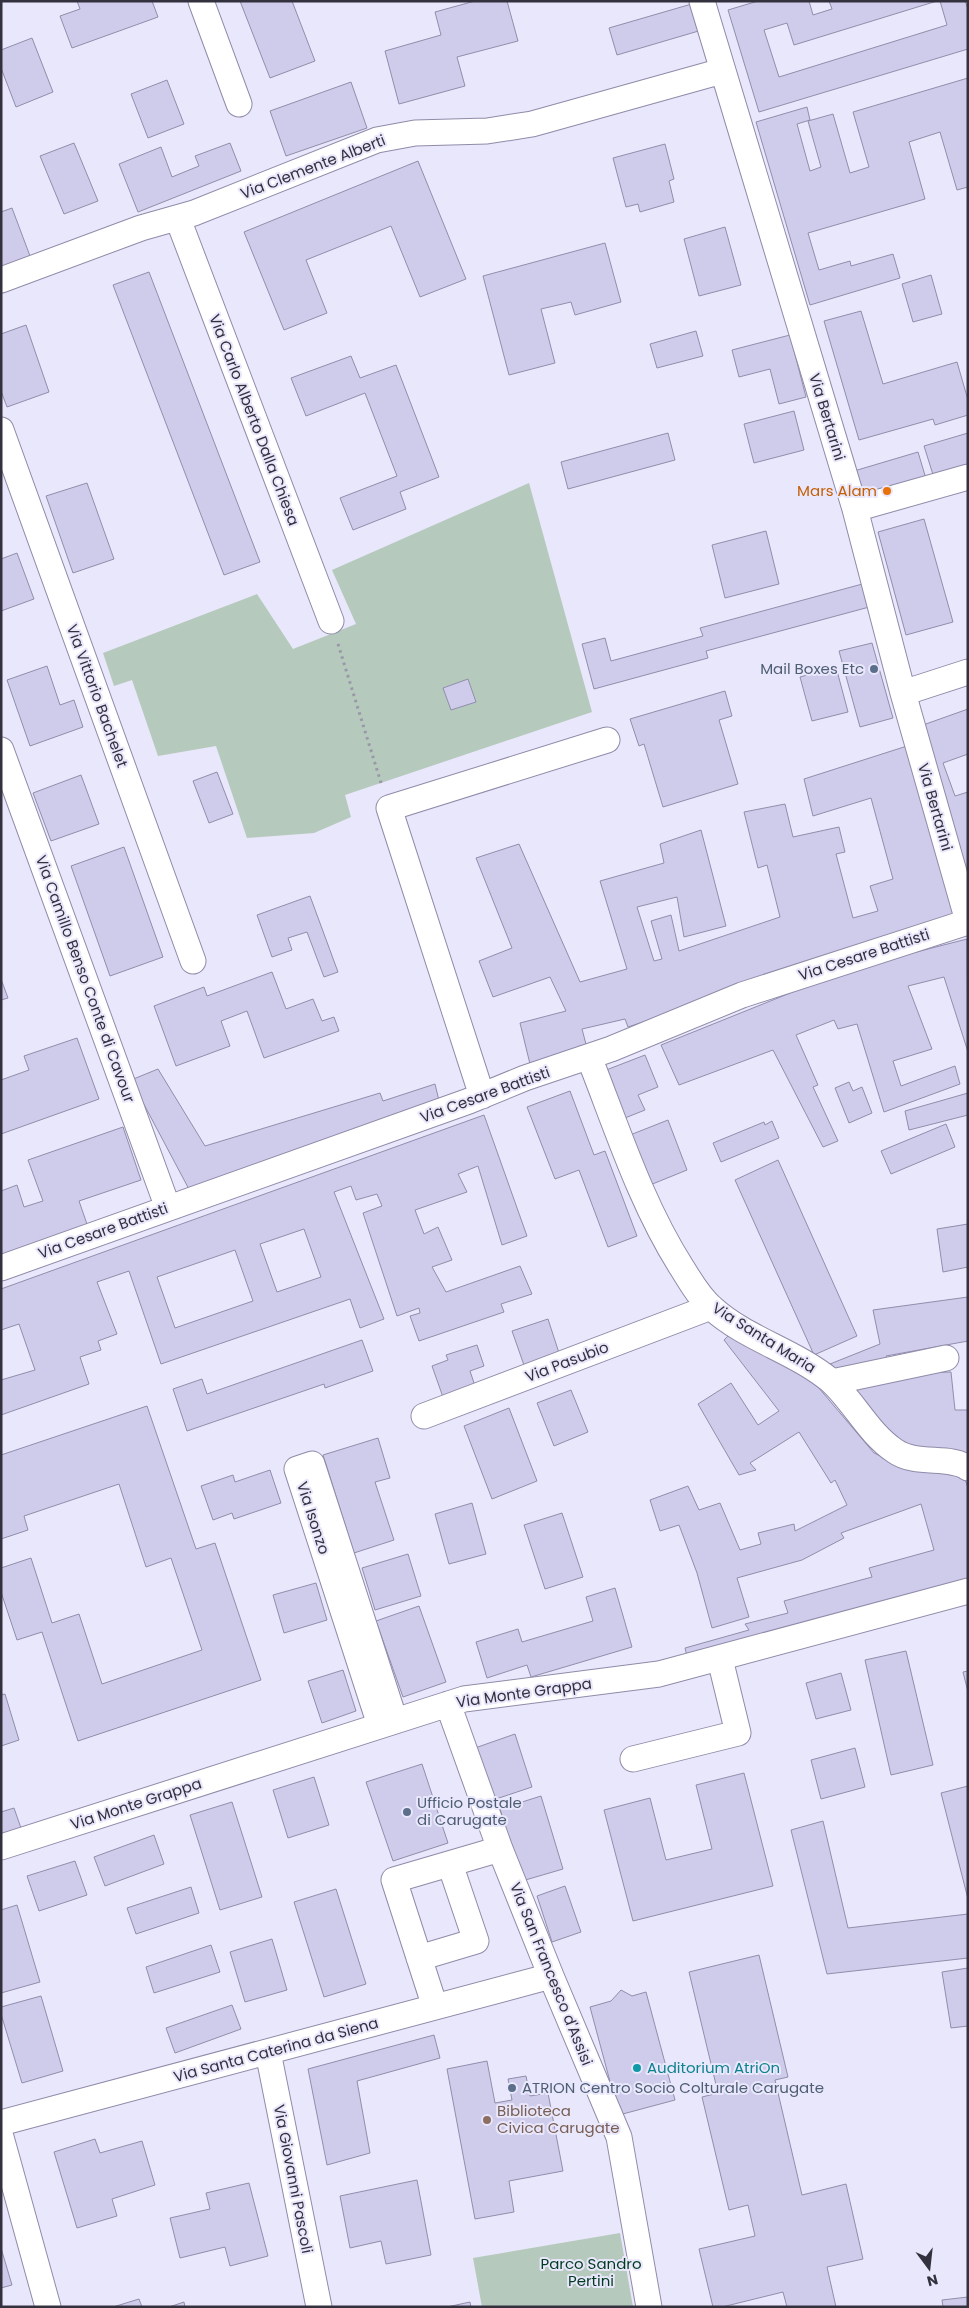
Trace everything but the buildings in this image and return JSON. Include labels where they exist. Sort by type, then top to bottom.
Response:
[{"type":"street","points":[[202,1],[239,104]]},
{"type":"street","name":"Via Bertarini","points":[[702,1],[855,509],[903,693],[968,921]]},
{"type":"street","name":"Via Clemente Alberti","points":[[1,280],[147,226],[178,219],[377,140],[414,133],[487,131],[550,120],[722,71]]},
{"type":"street","name":"Via Carlo Alberto Dalla Chiesa","points":[[178,219],[331,622]]},
{"type":"street","name":"Via Vittorio Bachelet","points":[[1,430],[193,962]]},
{"type":"street","points":[[855,509],[968,477]]},
{"type":"street","points":[[903,693],[968,672]]},
{"type":"street","points":[[482,1096],[389,808],[607,740]]},
{"type":"street","name":"Via Camillo Benso Conte di Cavour","points":[[1,750],[168,1208]]},
{"type":"street","name":"Via Cesare Battisti","points":[[1,1268],[482,1096],[525,1078],[589,1057],[742,995],[968,921]]},
{"type":"street","name":"Via Santa Maria","points":[[589,1057],[657,1225],[694,1287],[711,1307],[832,1382],[886,1444],[897,1453],[914,1459],[960,1464],[968,1468]]},
{"type":"street","name":"Via Pasubio","points":[[424,1416],[711,1307]]},
{"type":"street","points":[[832,1382],[946,1358]]},
{"type":"street","name":"Via Isonzo","points":[[312,1464],[388,1723],[296,1468],[312,1464]]},
{"type":"street","name":"Via Monte Grappa","points":[[1,1848],[448,1704],[492,1694],[648,1676],[968,1590]]},
{"type":"street","points":[[633,1759],[738,1733],[720,1658]]},
{"type":"street","name":"Via San Francesco d'Assisi","points":[[448,1704],[500,1849],[550,1976],[619,2137],[648,2307]]},
{"type":"street","points":[[435,2008],[394,1880],[500,1849]]},
{"type":"street","points":[[419,1958],[476,1941],[450,1864]]},
{"type":"street","name":"Via Santa Caterina da Siena","points":[[1,2123],[550,1976]]},
{"type":"street","name":"Via Giovanni Pascoli","points":[[268,2052],[318,2307]]},
{"type":"street","points":[[1,2137],[48,2307]]},
{"type":"path","points":[[331,622],[389,808]]},
{"type":"green space","points":[[529,483],[592,712],[345,795],[351,817],[314,833],[247,838],[216,746],[158,756],[132,680],[114,686],[103,653],[257,594],[293,649],[356,624],[332,570]]},
{"type":"green space","name":"Parco Sandro Pertini","points":[[620,2233],[633,2307],[482,2307],[473,2258]]},
{"type":"place","name":"Mars Alam","points":[[887,491]]},
{"type":"place","name":"Mail Boxes Etc","points":[[874,669]]},
{"type":"place","name":"Ufficio Postale di Carugate","points":[[407,1812]]},
{"type":"place","name":"Auditorium AtriOn","points":[[637,2068]]},
{"type":"place","name":"ATRION Centro Socio Colturale Carugate","points":[[512,2088]]},
{"type":"place","name":"Biblioteca Civica Carugate","points":[[487,2120]]}]
